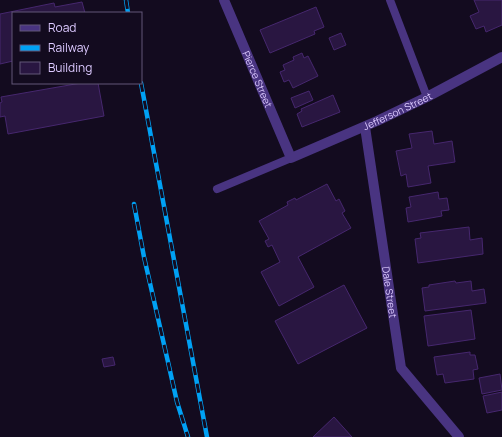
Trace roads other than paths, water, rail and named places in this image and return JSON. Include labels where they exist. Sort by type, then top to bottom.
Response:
[{"type":"street","name":"Pierce Street","points":[[224,0],[290,158]]},
{"type":"street","name":"Jefferson Street","points":[[290,158],[365,127],[502,58]]},
{"type":"street","name":"Dale Street","points":[[365,127],[401,368],[459,437]]},
{"type":"lane","points":[[390,0],[427,97]]},
{"type":"lane","points":[[217,189],[290,158]]},
{"type":"railway","points":[[126,0],[128,12]]},
{"type":"railway","points":[[141,84],[207,437]]},
{"type":"railway","points":[[134,204],[144,257],[177,402],[188,437]]}]
